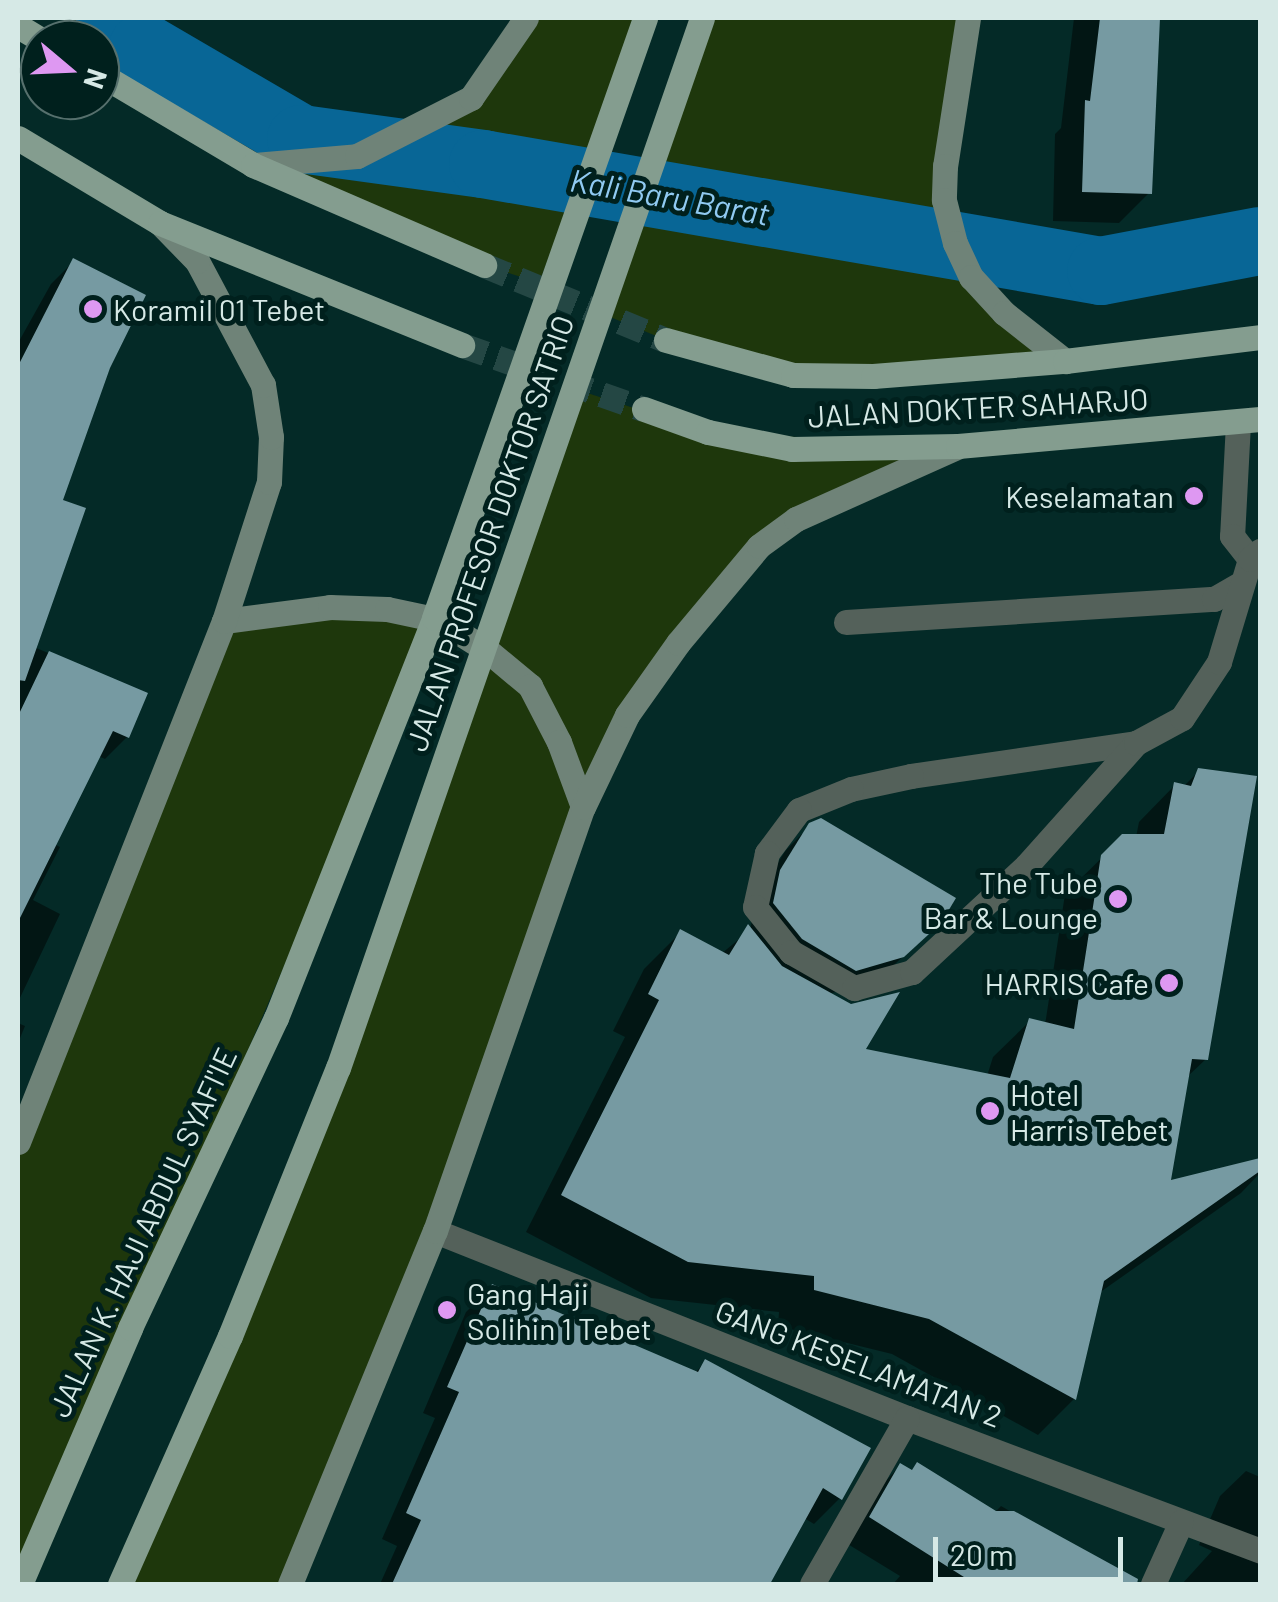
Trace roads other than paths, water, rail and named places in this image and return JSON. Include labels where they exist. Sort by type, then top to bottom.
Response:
[{"type":"main road","name":"JALAN PROFESOR DOKTOR SATRIO","points":[[276,1018],[440,600],[645,18]]},
{"type":"main road","name":"JALAN PROFESOR DOKTOR SATRIO","points":[[120,1584],[230,1336],[338,1068],[702,18]]},
{"type":"main road","points":[[120,86],[253,165],[484,265]]},
{"type":"main road","points":[[18,138],[160,223],[462,345]]},
{"type":"main road","name":"JALAN DOKTER SAHARJO","points":[[666,340],[793,375],[873,376],[1065,361],[1260,337]]},
{"type":"main road","name":"JALAN DOKTER SAHARJO","points":[[644,409],[708,432],[792,449],[958,446],[1249,421]]},
{"type":"main road","name":"JALAN K. HAJI ABDUL SYAFI'IE","points":[[23,1578],[130,1328],[276,1018]]},
{"type":"street","points":[[253,165],[357,156],[470,98],[526,18]]},
{"type":"street","points":[[968,18],[944,200],[954,243],[972,278],[1004,313],[1065,361]]},
{"type":"street","points":[[18,1142],[224,621],[268,482],[271,437],[263,385],[197,261],[160,223]]},
{"type":"street","points":[[1249,421],[1232,536],[1251,564]]},
{"type":"street","points":[[290,1584],[435,1231],[584,807],[627,715],[678,644],[759,546],[796,518],[958,446]]},
{"type":"street","points":[[846,622],[1214,599],[1251,564]]},
{"type":"street","points":[[1136,743],[911,776],[851,789],[799,810],[766,853],[755,907],[792,952],[854,988],[912,972],[1027,865],[1136,743],[1182,718],[1206,688],[1219,662],[1251,564]]},
{"type":"street","points":[[224,621],[330,607],[387,609],[448,625],[530,686],[559,742],[584,807]]},
{"type":"street","name":"GANG KESELAMATAN 2","points":[[435,1231],[907,1418],[1260,1551]]},
{"type":"street","points":[[812,1584],[907,1418]]},
{"type":"street","points":[[1153,1584],[1181,1522]]},
{"type":"waterway","name":"Kali Baru Barat","points":[[110,18],[143,47],[301,139],[483,164],[1101,271],[1260,241]]},
{"type":"tunnel","points":[[484,265],[666,340]]},
{"type":"tunnel","points":[[462,345],[644,409]]},
{"type":"place","name":"Koramil 01 Tebet","points":[[93,309]]},
{"type":"place","name":"Keselamatan","points":[[1194,496]]},
{"type":"place","name":"The Tube Bar & Lounge","points":[[1118,899]]},
{"type":"place","name":"HARRIS Cafe","points":[[1169,983]]},
{"type":"place","name":"Hotel Harris Tebet","points":[[990,1111]]},
{"type":"place","name":"Gang Haji Solihin 1 Tebet","points":[[447,1310]]}]
